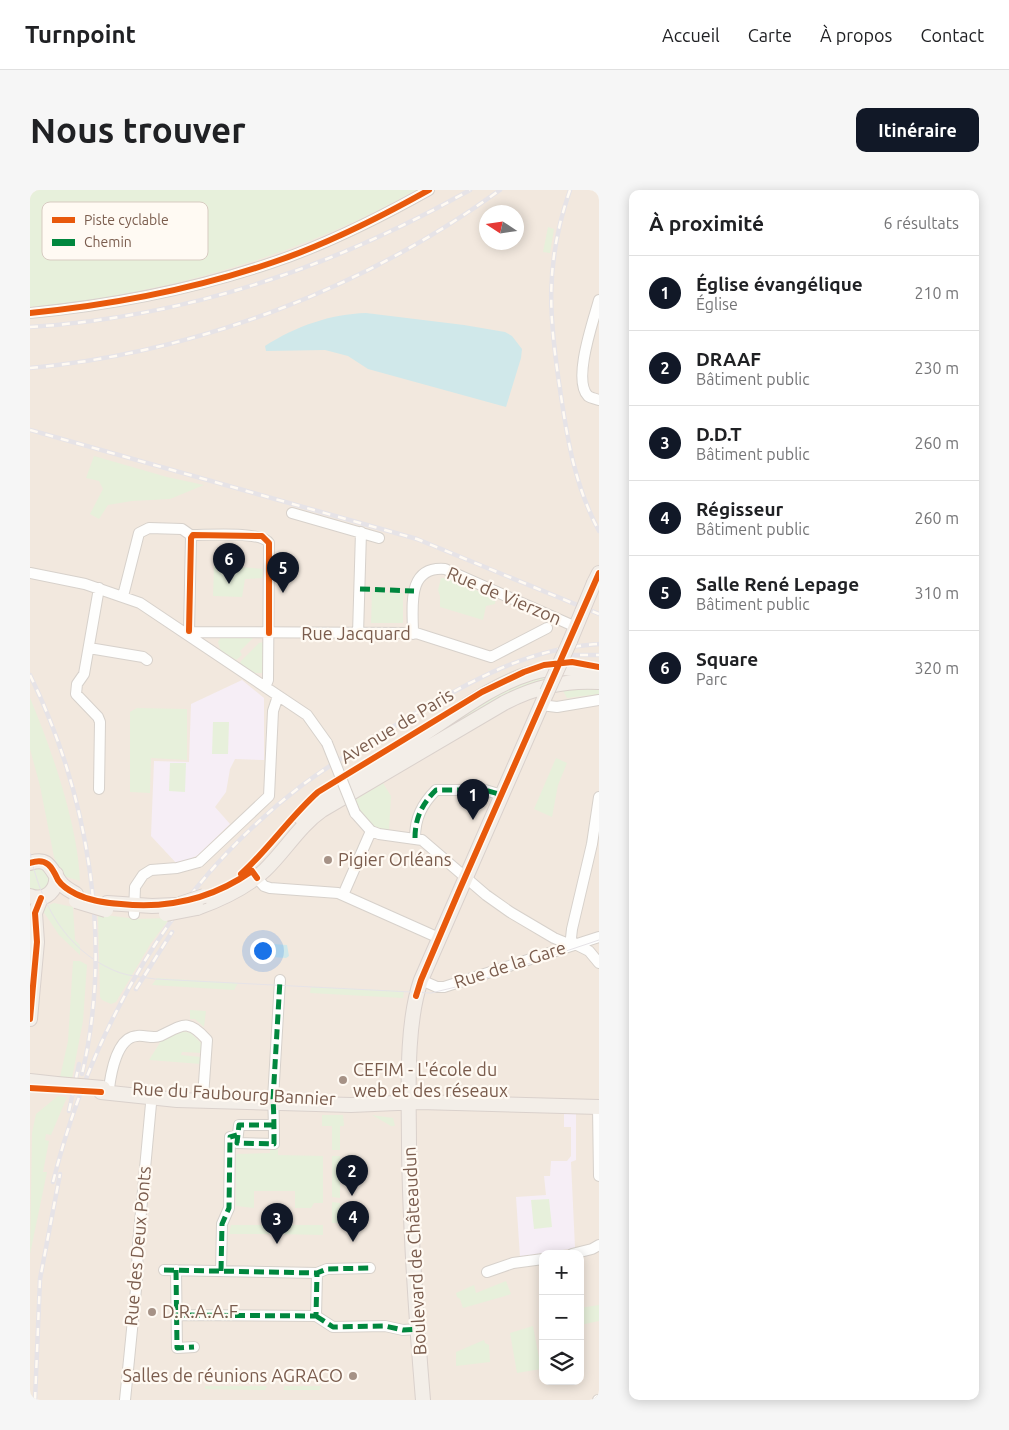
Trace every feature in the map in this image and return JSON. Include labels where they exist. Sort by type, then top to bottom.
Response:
[{"type":"main road","points":[[408,1102],[416,996],[421,980],[597,578]]},
{"type":"main road","name":"Avenue de Paris","points":[[254,874],[298,819],[319,800],[497,688],[529,674],[544,670],[569,668],[599,672]]},
{"type":"main road","name":"Avenue de Paris","points":[[40,897],[59,895],[76,897],[107,906],[134,910],[171,909],[224,898],[254,874],[322,810],[504,703],[524,693],[549,685],[564,682],[599,682]]},
{"type":"main road","name":"Avenue de Paris","points":[[31,862],[45,862],[54,869],[63,886],[76,897]]},
{"type":"main road","points":[[30,1019],[37,942],[35,913],[40,897],[56,887],[56,874]]},
{"type":"main road","points":[[30,928],[34,972]]},
{"type":"main road","name":"Rue du Faubourg Bannier","points":[[30,1081],[57,1087]]},
{"type":"main road","name":"Rue du Faubourg Bannier","points":[[30,1088],[104,1089],[152,1094],[273,1101]]},
{"type":"main road","name":"Rue du Faubourg Bannier","points":[[152,1094],[177,1100],[394,1099],[408,1102],[598,1107]]},
{"type":"main road","name":"Boulevard de Châteaudun","points":[[408,1102],[409,1178],[422,1400]]},
{"type":"street","points":[[30,313],[118,300],[241,273],[324,243],[430,190]]},
{"type":"street","points":[[599,300],[581,364],[586,392],[590,397],[599,400]]},
{"type":"street","points":[[292,513],[379,538]]},
{"type":"street","points":[[123,596],[139,533],[149,528],[182,529],[192,536],[262,536],[267,539],[270,543],[269,633],[268,680],[265,687]]},
{"type":"street","points":[[358,634],[361,532]]},
{"type":"street","points":[[187,631],[192,536]]},
{"type":"street","name":"Rue de Vierzon","points":[[413,634],[414,591],[420,577],[425,572],[435,568],[445,569],[576,627]]},
{"type":"street","points":[[30,573],[98,588],[123,596],[140,603],[187,631],[313,721],[327,743],[356,813],[371,831],[392,838],[415,838],[422,840],[510,912],[554,938],[589,951],[599,963]]},
{"type":"street","points":[[98,588],[84,674],[77,684],[76,694],[100,722],[99,789]]},
{"type":"street","name":"Rue Jacquard","points":[[187,631],[413,634],[491,657],[547,628]]},
{"type":"street","points":[[219,655],[214,647],[214,640],[220,632]]},
{"type":"street","points":[[88,648],[143,657],[147,660]]},
{"type":"street","points":[[134,910],[135,887],[138,880],[151,870],[177,868],[199,862],[269,796],[273,712],[278,696]]},
{"type":"street","points":[[545,698],[551,707],[599,700]]},
{"type":"street","points":[[415,838],[417,817],[428,798],[436,790],[485,790],[502,795]]},
{"type":"street","points":[[573,944],[571,938],[572,929],[597,823],[599,797]]},
{"type":"street","points":[[343,895],[371,831]]},
{"type":"street","points":[[254,874],[264,886],[270,888],[333,892],[343,895],[439,938]]},
{"type":"street","name":"Rue de la Gare","points":[[421,980],[433,986],[444,987],[599,937]]},
{"type":"street","points":[[274,1125],[239,1125],[237,1143],[274,1144],[274,1125],[273,1101],[280,980]]},
{"type":"street","points":[[104,1089],[112,1068],[128,1040],[136,1036],[157,1037],[175,1027],[185,1025],[195,1028],[208,1040],[203,1096]]},
{"type":"street","name":"Rue des Deux Ponts","points":[[125,1400],[130,1332],[135,1306],[138,1245],[152,1094]]},
{"type":"street","points":[[598,1107],[599,1176]]},
{"type":"street","points":[[221,1271],[222,1224],[229,1208],[230,1137],[237,1135]]},
{"type":"street","points":[[584,1251],[599,1245]]},
{"type":"street","points":[[487,1272],[513,1263],[539,1260]]},
{"type":"street","points":[[164,1270],[317,1272],[327,1269],[370,1268]]},
{"type":"street","points":[[176,1270],[177,1348],[194,1347]]},
{"type":"street","points":[[316,1316],[317,1272]]},
{"type":"street","points":[[176,1315],[316,1316],[333,1327],[385,1326],[402,1330],[418,1329]]},
{"type":"shaded area","points":[[30,190],[599,190],[599,1400],[30,1400]]},
{"type":"shaded area","points":[[242,680],[264,698],[264,760],[235,759],[230,769],[226,792],[215,807],[230,824],[198,855],[178,865],[151,836],[154,761],[189,762],[191,704]]},
{"type":"shaded area","points":[[564,1114],[576,1114],[576,1160],[571,1162],[575,1248],[539,1250],[539,1254],[520,1257],[516,1197],[546,1195],[544,1176],[550,1176],[551,1161],[567,1161],[571,1156],[571,1127],[564,1127]]},
{"type":"green space","points":[[30,190],[416,190],[371,214],[324,235],[229,269],[131,293],[30,307]]},
{"type":"green space","points":[[548,227],[554,229],[550,253],[543,252]]},
{"type":"green space","points":[[94,456],[167,477],[204,485],[170,499],[132,501],[108,505],[99,519],[90,514],[103,489],[99,481],[86,478]]},
{"type":"green space","points":[[214,565],[264,569],[263,578],[245,579],[242,597],[213,596]]},
{"type":"green space","points":[[441,578],[496,598],[495,604],[486,606],[483,620],[440,607],[438,590]]},
{"type":"green space","points":[[372,592],[403,593],[403,623],[371,623]]},
{"type":"green space","points":[[221,637],[253,638],[240,651],[242,655],[236,660],[221,652],[218,642]]},
{"type":"green space","points":[[264,642],[265,673],[253,673],[240,664],[241,661],[259,643]]},
{"type":"green space","points":[[546,674],[542,683],[350,789],[370,769],[504,689]]},
{"type":"green space","points":[[562,689],[599,689],[599,694],[567,698]]},
{"type":"green space","points":[[30,698],[55,764],[69,813],[78,859],[80,881],[63,876],[54,857],[40,786],[30,749]]},
{"type":"green space","points":[[137,708],[187,709],[187,760],[151,758],[150,793],[130,792],[130,712]]},
{"type":"green space","points":[[213,722],[229,722],[228,754],[212,754]]},
{"type":"green space","points":[[556,758],[567,763],[558,785],[552,817],[534,809]]},
{"type":"green space","points":[[170,763],[186,763],[185,792],[169,791]]},
{"type":"green space","points":[[383,783],[391,796],[389,830],[371,825],[363,817],[355,800]]},
{"type":"green space","points":[[41,866],[52,881],[44,893],[30,891],[30,869]]},
{"type":"green space","points":[[54,903],[73,907],[75,940],[80,945],[80,955],[59,935],[43,911]]},
{"type":"green space","points":[[98,914],[136,919],[170,918],[151,943],[116,1002],[111,1004],[100,997]]},
{"type":"green space","points":[[73,961],[80,961],[87,965],[83,1021],[72,1078],[60,1077],[68,1041]]},
{"type":"green space","points":[[157,978],[238,983],[234,990],[152,985]]},
{"type":"green space","points":[[311,987],[404,991],[403,998],[310,993]]},
{"type":"green space","points":[[190,1010],[206,1011],[204,1027],[195,1019],[190,1019]]},
{"type":"green space","points":[[181,1031],[191,1033],[202,1044],[202,1053],[182,1052],[181,1055],[201,1057],[201,1064],[149,1060],[161,1041]]},
{"type":"green space","points":[[58,1096],[67,1097],[51,1135],[46,1134],[45,1140],[49,1141],[43,1172],[47,1172],[30,1254],[32,1133],[36,1114]]},
{"type":"green space","points":[[322,1115],[343,1115],[344,1126],[340,1126],[340,1150],[332,1150],[332,1126],[322,1126]]},
{"type":"green space","points":[[372,1115],[393,1118],[395,1126],[391,1126]]},
{"type":"green space","points":[[270,1148],[278,1148],[278,1155],[323,1156],[323,1203],[314,1203],[311,1208],[295,1208],[295,1191],[254,1191],[254,1208],[236,1206],[236,1154],[270,1153]]},
{"type":"green space","points":[[332,1156],[340,1156],[340,1198],[332,1197]]},
{"type":"green space","points":[[549,1199],[552,1227],[534,1229],[531,1200]]},
{"type":"green space","points":[[332,1202],[340,1203],[340,1223],[332,1223]]},
{"type":"green space","points":[[231,1225],[273,1225],[273,1234],[229,1234]]},
{"type":"green space","points":[[278,1225],[323,1225],[323,1235],[278,1234]]},
{"type":"green space","points":[[506,1281],[511,1294],[505,1296],[463,1308],[460,1299],[457,1297],[456,1293],[474,1285],[476,1293]]},
{"type":"green space","points":[[599,1305],[599,1321],[584,1324],[584,1307]]},
{"type":"green space","points":[[533,1326],[539,1358],[539,1369],[517,1373],[510,1333]]},
{"type":"green space","points":[[484,1340],[489,1345],[490,1362],[456,1366],[456,1352]]},
{"type":"green space","points":[[205,1386],[267,1386],[265,1390],[205,1389]]},
{"type":"green space","points":[[284,1386],[321,1386],[321,1388],[319,1390],[284,1390]]},
{"type":"water","points":[[366,313],[464,325],[505,332],[512,336],[522,349],[506,407],[368,369],[348,356],[325,350],[266,351],[265,346],[314,322]]},
{"type":"water","points":[[273,944],[287,945],[289,956],[286,958],[272,957],[271,950],[273,950]]},
{"type":"tram line","points":[[30,853],[40,889],[57,922],[68,937],[96,961],[118,972],[139,977],[431,993],[468,984],[599,940]]},
{"type":"railway","points":[[30,327],[146,312],[202,300],[258,284],[312,265],[366,242],[418,218],[470,190]]},
{"type":"railway","points":[[30,368],[92,360],[154,348],[216,331],[277,310],[336,285],[393,257],[448,225],[500,190]]},
{"type":"railway","points":[[570,190],[556,243],[553,268],[551,292],[554,342],[564,414],[574,465],[584,499],[599,531]]},
{"type":"railway","points":[[30,430],[417,539],[599,614]]},
{"type":"railway","points":[[53,1182],[70,1125],[90,1069],[115,1014],[144,963],[177,913],[214,867],[255,825],[301,786],[328,767],[433,703],[478,679],[524,659],[548,652],[599,644]]},
{"type":"railway","points":[[564,655],[599,655]]},
{"type":"railway","points":[[30,675],[50,722],[67,770],[81,820],[90,871],[95,922],[95,973],[91,1024],[82,1074]]},
{"type":"railway","points":[[136,989],[172,932]]},
{"type":"railway","points":[[69,1111],[79,1064]]},
{"type":"railway","points":[[35,1400],[40,1279],[60,1174]]},
{"type":"marked path","points":[[360,589],[414,591]]},
{"type":"marked path","points":[[415,838],[416,824],[420,812],[436,790],[485,790],[502,795]]},
{"type":"marked path","points":[[274,1125],[239,1125],[237,1143],[274,1144],[274,1127],[274,1122],[274,1116],[273,1099],[280,980]]},
{"type":"marked path","points":[[221,1271],[222,1224],[229,1208],[230,1137],[237,1135]]},
{"type":"marked path","points":[[164,1270],[317,1273],[327,1269],[370,1268]]},
{"type":"marked path","points":[[176,1270],[177,1348],[194,1347]]},
{"type":"marked path","points":[[175,1315],[316,1316],[317,1273]]},
{"type":"marked path","points":[[316,1316],[333,1327],[385,1326],[403,1330],[418,1329]]},
{"type":"cycle path","points":[[30,313],[122,301],[212,281],[242,272],[292,256],[332,239],[372,221],[429,190]]},
{"type":"cycle path","points":[[189,631],[191,538],[193,535],[262,536],[269,543],[269,633]]},
{"type":"cycle path","points":[[416,996],[459,891],[599,573]]},
{"type":"cycle path","points":[[241,874],[318,792],[482,692],[524,672],[544,665],[572,662],[599,667]]},
{"type":"cycle path","points":[[30,863],[41,861],[48,864],[58,880],[76,894],[98,901],[121,904],[156,905],[190,900],[221,889],[252,871],[257,878]]},
{"type":"cycle path","points":[[30,1019],[37,942],[35,913],[41,898]]},
{"type":"cycle path","points":[[30,1088],[101,1092]]},
{"type":"place","name":"Square","points":[[229,584]]},
{"type":"place","name":"Salle René Lepage","points":[[283,593]]},
{"type":"place","name":"Église évangélique","points":[[473,820]]},
{"type":"place","name":"Pigier Orléans","points":[[328,860]]},
{"type":"place","name":"CEFIM - L'école du web et des réseaux","points":[[343,1080]]},
{"type":"place","name":"DRAAF","points":[[352,1196]]},
{"type":"place","name":"Régisseur","points":[[353,1242]]},
{"type":"place","name":"D.D.T","points":[[277,1244]]},
{"type":"place","name":"D.R.A.A.F","points":[[152,1312]]},
{"type":"place","name":"Salles de réunions AGRACO","points":[[353,1376]]}]
